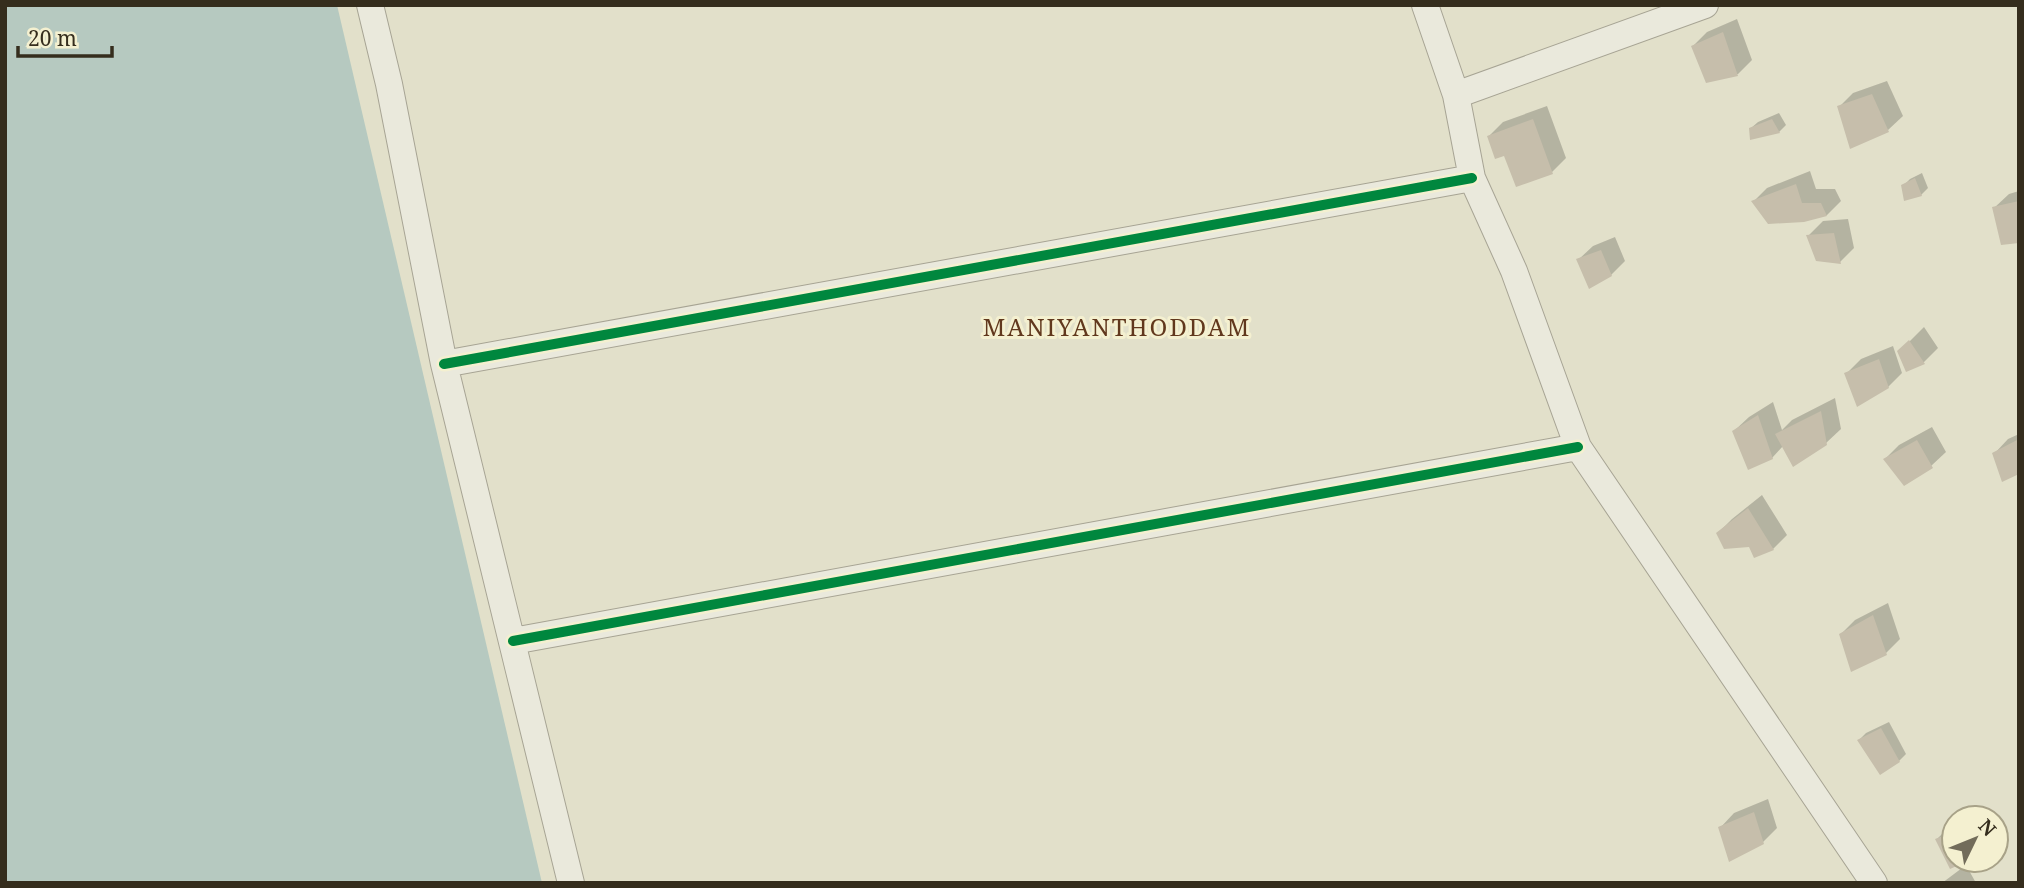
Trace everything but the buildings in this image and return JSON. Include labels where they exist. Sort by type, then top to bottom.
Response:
[{"type":"street","points":[[370,5],[390,83],[443,364],[571,883]]},
{"type":"street","points":[[1425,5],[1456,95],[1472,178],[1514,271],[1578,447],[1874,883]]},
{"type":"street","points":[[1456,95],[1705,5]]},
{"type":"street","points":[[443,364],[1472,178]]},
{"type":"street","points":[[513,641],[1578,447]]},
{"type":"shaded area","points":[[5,5],[337,5],[542,883],[5,883]]},
{"type":"cycle path","points":[[444,364],[1472,178]]},
{"type":"cycle path","points":[[513,641],[1578,447]]},
{"type":"district","name":"MANIYANTHODDAM","points":[[1117,328]]}]
